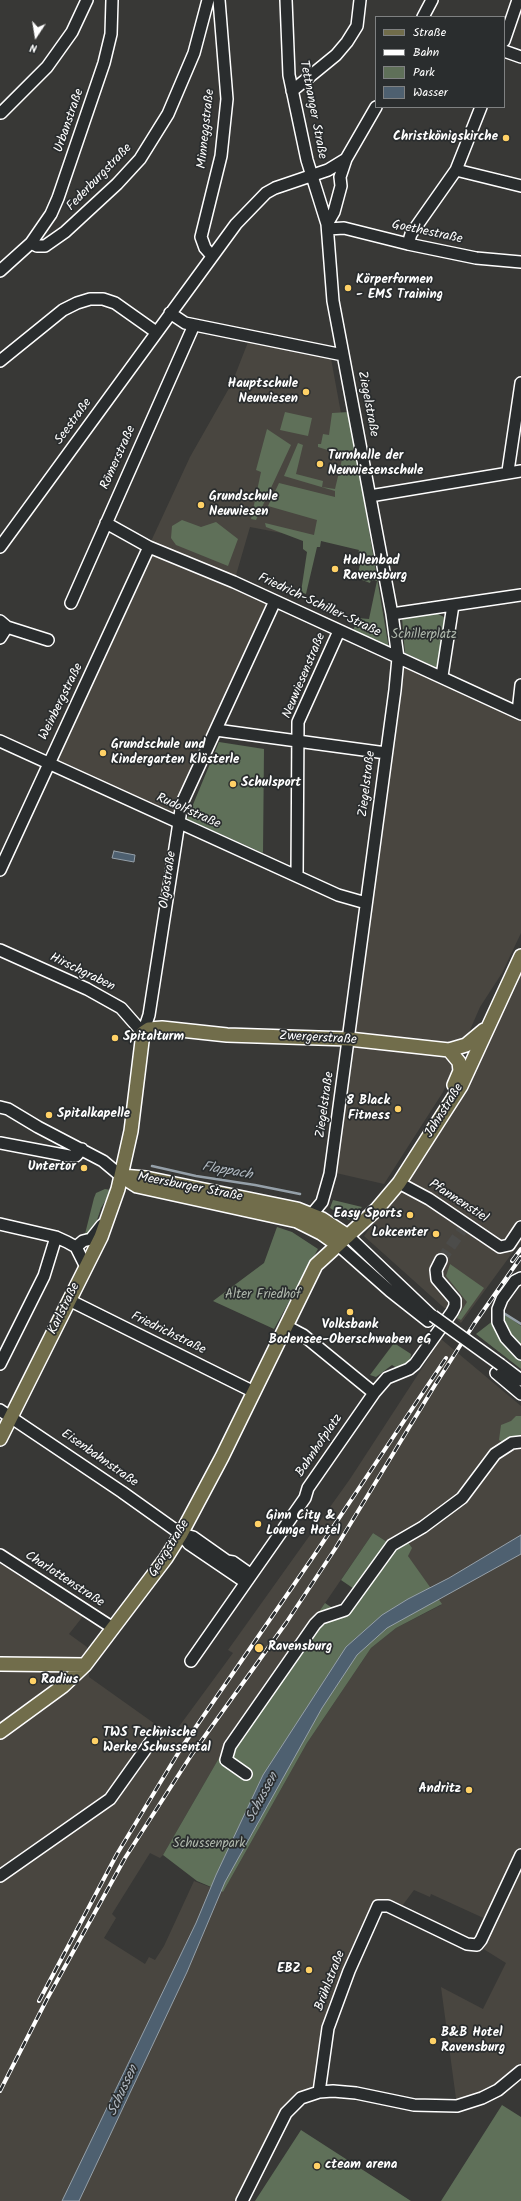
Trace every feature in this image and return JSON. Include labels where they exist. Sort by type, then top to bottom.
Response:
[{"type":"main road","name":"Jahnstraße","points":[[338,1245],[387,1198],[399,1183],[441,1118],[470,1069],[487,1027],[521,956]]},
{"type":"main road","name":"Zwergerstraße","points":[[143,1033],[149,1029],[162,1028],[227,1035],[349,1039],[449,1050],[466,1045],[487,1027]]},
{"type":"main road","name":"Olgastraße","points":[[121,1176],[131,1131],[143,1033]]},
{"type":"main road","points":[[441,1118],[445,1102],[460,1070],[459,1062],[449,1050]]},
{"type":"main road","name":"Karlstraße","points":[[0,1439],[86,1267],[110,1212],[121,1176]]},
{"type":"main road","name":"Meersburger Straße","points":[[121,1176],[146,1178],[312,1214],[348,1236]]},
{"type":"main road","name":"Meersburger Straße","points":[[121,1176],[137,1186],[296,1221],[321,1233],[338,1245]]},
{"type":"main road","name":"Georgstraße","points":[[0,1732],[63,1686],[85,1665],[143,1590],[181,1534],[254,1392],[316,1265],[338,1245]]},
{"type":"main road","points":[[0,1664],[85,1665]]},
{"type":"street","points":[[1,114],[47,67],[72,32],[87,0]]},
{"type":"street","name":"Urbanstraße","points":[[31,243],[51,214],[58,198],[102,70],[111,34],[112,0]]},
{"type":"street","name":"Federburgstraße","points":[[31,243],[37,246],[45,246],[65,232],[117,184],[140,159],[168,114],[194,53],[208,0]]},
{"type":"street","name":"Minneggstraße","points":[[212,256],[205,248],[201,237],[221,156],[227,99],[219,0]]},
{"type":"street","name":"Tettnanger Straße","points":[[286,0],[289,76],[311,177],[328,226]]},
{"type":"street","points":[[292,91],[336,55],[347,42],[357,26],[360,0]]},
{"type":"street","points":[[424,16],[432,0]]},
{"type":"street","points":[[505,38],[518,0]]},
{"type":"street","points":[[505,52],[521,57]]},
{"type":"street","points":[[328,226],[334,212],[341,186],[340,177],[346,159],[358,142],[375,108]]},
{"type":"street","points":[[408,244],[411,234],[456,170],[480,108]]},
{"type":"street","points":[[311,177],[328,170],[346,159]]},
{"type":"street","points":[[456,170],[521,186]]},
{"type":"street","name":"Seestraße","points":[[0,547],[212,256],[252,206],[274,188],[311,177]]},
{"type":"street","name":"Goethestraße","points":[[328,226],[344,228],[408,244],[476,258],[521,262]]},
{"type":"street","name":"Ziegelstraße","points":[[312,1214],[322,1202],[327,1180],[330,1174],[395,690],[398,658],[392,614],[333,301],[328,226]]},
{"type":"street","points":[[0,271],[31,243]]},
{"type":"street","points":[[0,361],[63,310],[77,303],[90,299],[103,299],[114,303],[156,332]]},
{"type":"street","points":[[170,313],[185,323],[343,355]]},
{"type":"street","name":"Römerstraße","points":[[71,603],[194,325]]},
{"type":"street","points":[[508,471],[521,383]]},
{"type":"street","points":[[370,496],[508,471],[521,470]]},
{"type":"street","name":"Friedrich-Schiller-Straße","points":[[106,523],[149,547],[275,601],[398,658],[442,676],[519,713]]},
{"type":"street","name":"Weinbergstraße","points":[[0,870],[49,762],[84,691],[149,547]]},
{"type":"street","points":[[392,614],[521,595]]},
{"type":"street","name":"Olgastraße","points":[[143,1033],[149,1015],[182,802],[275,601]]},
{"type":"street","points":[[442,676],[453,604]]},
{"type":"street","points":[[0,638],[4,624],[48,640]]},
{"type":"street","name":"Neuwiesenstraße","points":[[297,876],[298,722],[339,631]]},
{"type":"street","points":[[519,713],[521,685]]},
{"type":"street","points":[[216,730],[386,753]]},
{"type":"street","name":"Rudolfstraße","points":[[0,741],[49,762],[178,823],[338,895],[366,903]]},
{"type":"street","name":"Hirschgraben","points":[[0,950],[87,988],[121,1008],[143,1033]]},
{"type":"street","points":[[0,1107],[8,1109],[38,1127],[82,1149],[103,1161],[121,1176]]},
{"type":"street","points":[[0,1143],[69,1156],[76,1156],[82,1149]]},
{"type":"street","name":"Pfannenstiel","points":[[399,1183],[429,1199],[464,1227],[500,1247],[509,1245],[521,1227]]},
{"type":"street","points":[[71,1244],[97,1234],[110,1212]]},
{"type":"street","points":[[0,1224],[56,1237],[71,1244],[86,1267]]},
{"type":"street","name":"Meersburger Straße","points":[[348,1236],[430,1319]]},
{"type":"street","points":[[0,1364],[44,1276],[56,1237]]},
{"type":"street","name":"Meersburger Straße","points":[[338,1245],[390,1291],[498,1369],[521,1380]]},
{"type":"street","name":"Bahnhofplatz","points":[[191,1661],[305,1498],[308,1488],[374,1393],[387,1378],[409,1369],[415,1364],[455,1306],[455,1300],[437,1279],[436,1270],[441,1260]]},
{"type":"street","points":[[521,1278],[515,1281],[502,1299],[498,1309],[498,1322],[503,1333],[521,1354]]},
{"type":"street","name":"Friedrichstraße","points":[[69,1300],[254,1392]]},
{"type":"street","points":[[286,1326],[303,1335],[374,1393]]},
{"type":"street","name":"Meersburger Straße","points":[[498,1369],[521,1394]]},
{"type":"street","name":"Eisenbahnstraße","points":[[0,1410],[12,1416],[181,1534],[193,1538],[227,1561],[233,1562],[248,1578]]},
{"type":"street","points":[[246,1774],[226,1760],[230,1746],[315,1624],[321,1618],[345,1610],[392,1545],[423,1527],[462,1498],[494,1454],[512,1443],[521,1442]]},
{"type":"street","name":"Charlottenstraße","points":[[0,1555],[106,1625],[113,1628]]},
{"type":"street","points":[[0,1876],[110,1799],[157,1733]]},
{"type":"street","name":"Brühlstraße","points":[[319,2092],[328,2028],[349,1971],[378,1906],[388,1906],[399,1910],[468,1944],[477,1945],[481,1940],[521,1855]]},
{"type":"street","points":[[242,2201],[286,2113],[301,2098],[319,2092],[356,2093],[414,2105],[457,2106],[482,2098],[498,2090],[521,2071]]},
{"type":"shaded area","points":[[250,337],[330,353],[361,523],[318,540],[250,527],[234,582],[275,601],[178,823],[49,762],[190,457],[232,383]]},
{"type":"shaded area","points":[[399,659],[521,714],[521,933],[502,973],[480,1007],[443,1092],[384,1184],[336,1173],[356,1033]]},
{"type":"shaded area","points":[[521,971],[521,1241],[461,1323],[364,1236],[403,1182]]},
{"type":"shaded area","points":[[441,1339],[521,1406],[521,2071],[457,2106],[441,1987],[483,2009],[506,1963],[477,1945],[490,1921],[431,1894],[430,1897],[414,1890],[399,1910],[379,1906],[344,1985],[319,2092],[301,2098],[242,2201],[0,2201],[0,1561],[84,1615],[69,1634],[87,1647],[89,1677],[172,1736],[233,1653],[228,1650],[350,1479]],"holes":[[[373,1533],[407,1555],[441,1605],[396,1628],[371,1648],[307,1743],[223,1892],[194,1881],[164,1946],[155,1960],[149,1957],[145,1964],[104,1938],[116,1918],[112,1914],[150,1853],[160,1858],[163,1855],[219,1758]]]},
{"type":"green space","points":[[285,412],[312,418],[308,436],[280,430]]},
{"type":"green space","points":[[349,412],[389,649],[353,632],[357,618],[369,619],[377,581],[371,580],[370,583],[357,578],[362,555],[358,554],[359,550],[321,541],[320,547],[317,547],[306,594],[301,592],[307,552],[303,549],[303,541],[266,527],[265,523],[314,535],[317,520],[268,506],[279,483],[335,497],[335,491],[284,476],[298,443],[303,445],[296,474],[323,481],[322,487],[335,489],[343,455],[318,447],[318,444],[321,444],[323,434],[329,435],[332,413]]},
{"type":"green space","points":[[267,429],[291,445],[256,520],[251,519],[261,472],[256,470]]},
{"type":"green space","points":[[182,520],[201,527],[216,522],[238,539],[228,566],[176,545],[171,538],[172,526]]},
{"type":"green space","name":"Schillerplatz","points":[[436,613],[448,619],[440,669],[405,653],[402,618]]},
{"type":"green space","name":"Schulsport","points":[[219,742],[264,749],[263,853],[187,819]]},
{"type":"green space","points":[[105,1189],[111,1190],[110,1193],[101,1208],[94,1229],[86,1236],[85,1234],[96,1193]]},
{"type":"green space","points":[[333,1200],[362,1207],[349,1220],[330,1208]]},
{"type":"green space","name":"Alter Friedhof","points":[[277,1227],[292,1232],[318,1249],[274,1329],[213,1301],[264,1263]]},
{"type":"green space","points":[[450,1264],[484,1288],[461,1320],[457,1318],[467,1302],[446,1276]]},
{"type":"green space","points":[[503,1313],[521,1326],[521,1369],[476,1334]]},
{"type":"green space","points":[[394,1343],[411,1354],[410,1361],[397,1368],[392,1365],[376,1377],[370,1375]]},
{"type":"green space","points":[[516,1416],[521,1416],[521,1437],[504,1443],[499,1440],[501,1425],[511,1421]]},
{"type":"green space","name":"Schussenpark","points":[[373,1533],[395,1547],[407,1541],[412,1548],[408,1556],[442,1604],[396,1628],[371,1648],[307,1743],[223,1892],[197,1881],[163,1855],[219,1758],[325,1603],[344,1616],[347,1599],[360,1593],[341,1580]]},
{"type":"green space","points":[[502,2105],[521,2117],[521,2201],[441,2201]]},
{"type":"green space","name":"cteam arena","points":[[301,2130],[411,2201],[255,2201]]},
{"type":"water","points":[[114,851],[135,855],[134,862],[112,858]]},
{"type":"water","name":"Schussen","points":[[521,1535],[521,1554],[387,1628],[357,1655],[322,1708],[225,1882],[187,1972],[79,2201],[62,2201],[196,1923],[216,1875],[263,1775],[346,1647],[382,1615],[408,1599],[449,1578]]},
{"type":"waterway","name":"Flappach","points":[[152,1166],[196,1176],[300,1194]]},
{"type":"waterway","name":"Flappach","points":[[502,1312],[521,1324]]},
{"type":"tunnel","points":[[441,1260],[462,1230]]},
{"type":"railway","points":[[512,1261],[521,1249]]},
{"type":"railway","points":[[0,2091],[47,1999],[125,1858],[192,1754],[286,1623],[335,1549],[435,1385],[474,1324],[521,1257]]},
{"type":"railway","points":[[39,2001],[117,1854],[180,1750],[313,1557],[446,1358]]},
{"type":"place","name":"Christkönigskirche","points":[[506,138]]},
{"type":"place","name":"Körperformen - EMS Training","points":[[348,288]]},
{"type":"place","name":"Hauptschule Neuwiesen","points":[[306,392]]},
{"type":"place","name":"Turnhalle der Neuwiesenschule","points":[[320,464]]},
{"type":"place","name":"Grundschule Neuwiesen","points":[[201,505]]},
{"type":"place","name":"Hallenbad Ravensburg","points":[[335,569]]},
{"type":"place","name":"Grundschule und Kindergarten Klösterle","points":[[103,753]]},
{"type":"place","name":"Schulsport","points":[[233,784]]},
{"type":"place","name":"Spitalturm","points":[[115,1038]]},
{"type":"place","name":"8 Black Fitness","points":[[398,1109]]},
{"type":"place","name":"Spitalkapelle","points":[[49,1115]]},
{"type":"place","name":"Untertor","points":[[84,1168]]},
{"type":"place","name":"Easy Sports","points":[[410,1215]]},
{"type":"place","name":"Lokcenter","points":[[436,1234]]},
{"type":"place","name":"Volksbank Bodensee-Oberschwaben eG","points":[[350,1312]]},
{"type":"place","name":"Ginn City & Lounge Hotel","points":[[258,1524]]},
{"type":"place","name":"Ravensburg","points":[[259,1648]]},
{"type":"place","name":"Radius","points":[[33,1681]]},
{"type":"place","name":"TWS Technische Werke Schussental","points":[[95,1741]]},
{"type":"place","name":"Andritz","points":[[469,1790]]},
{"type":"place","name":"EBZ","points":[[309,1970]]},
{"type":"place","name":"B&B Hotel Ravensburg","points":[[433,2041]]},
{"type":"place","name":"cteam arena","points":[[317,2166]]}]
